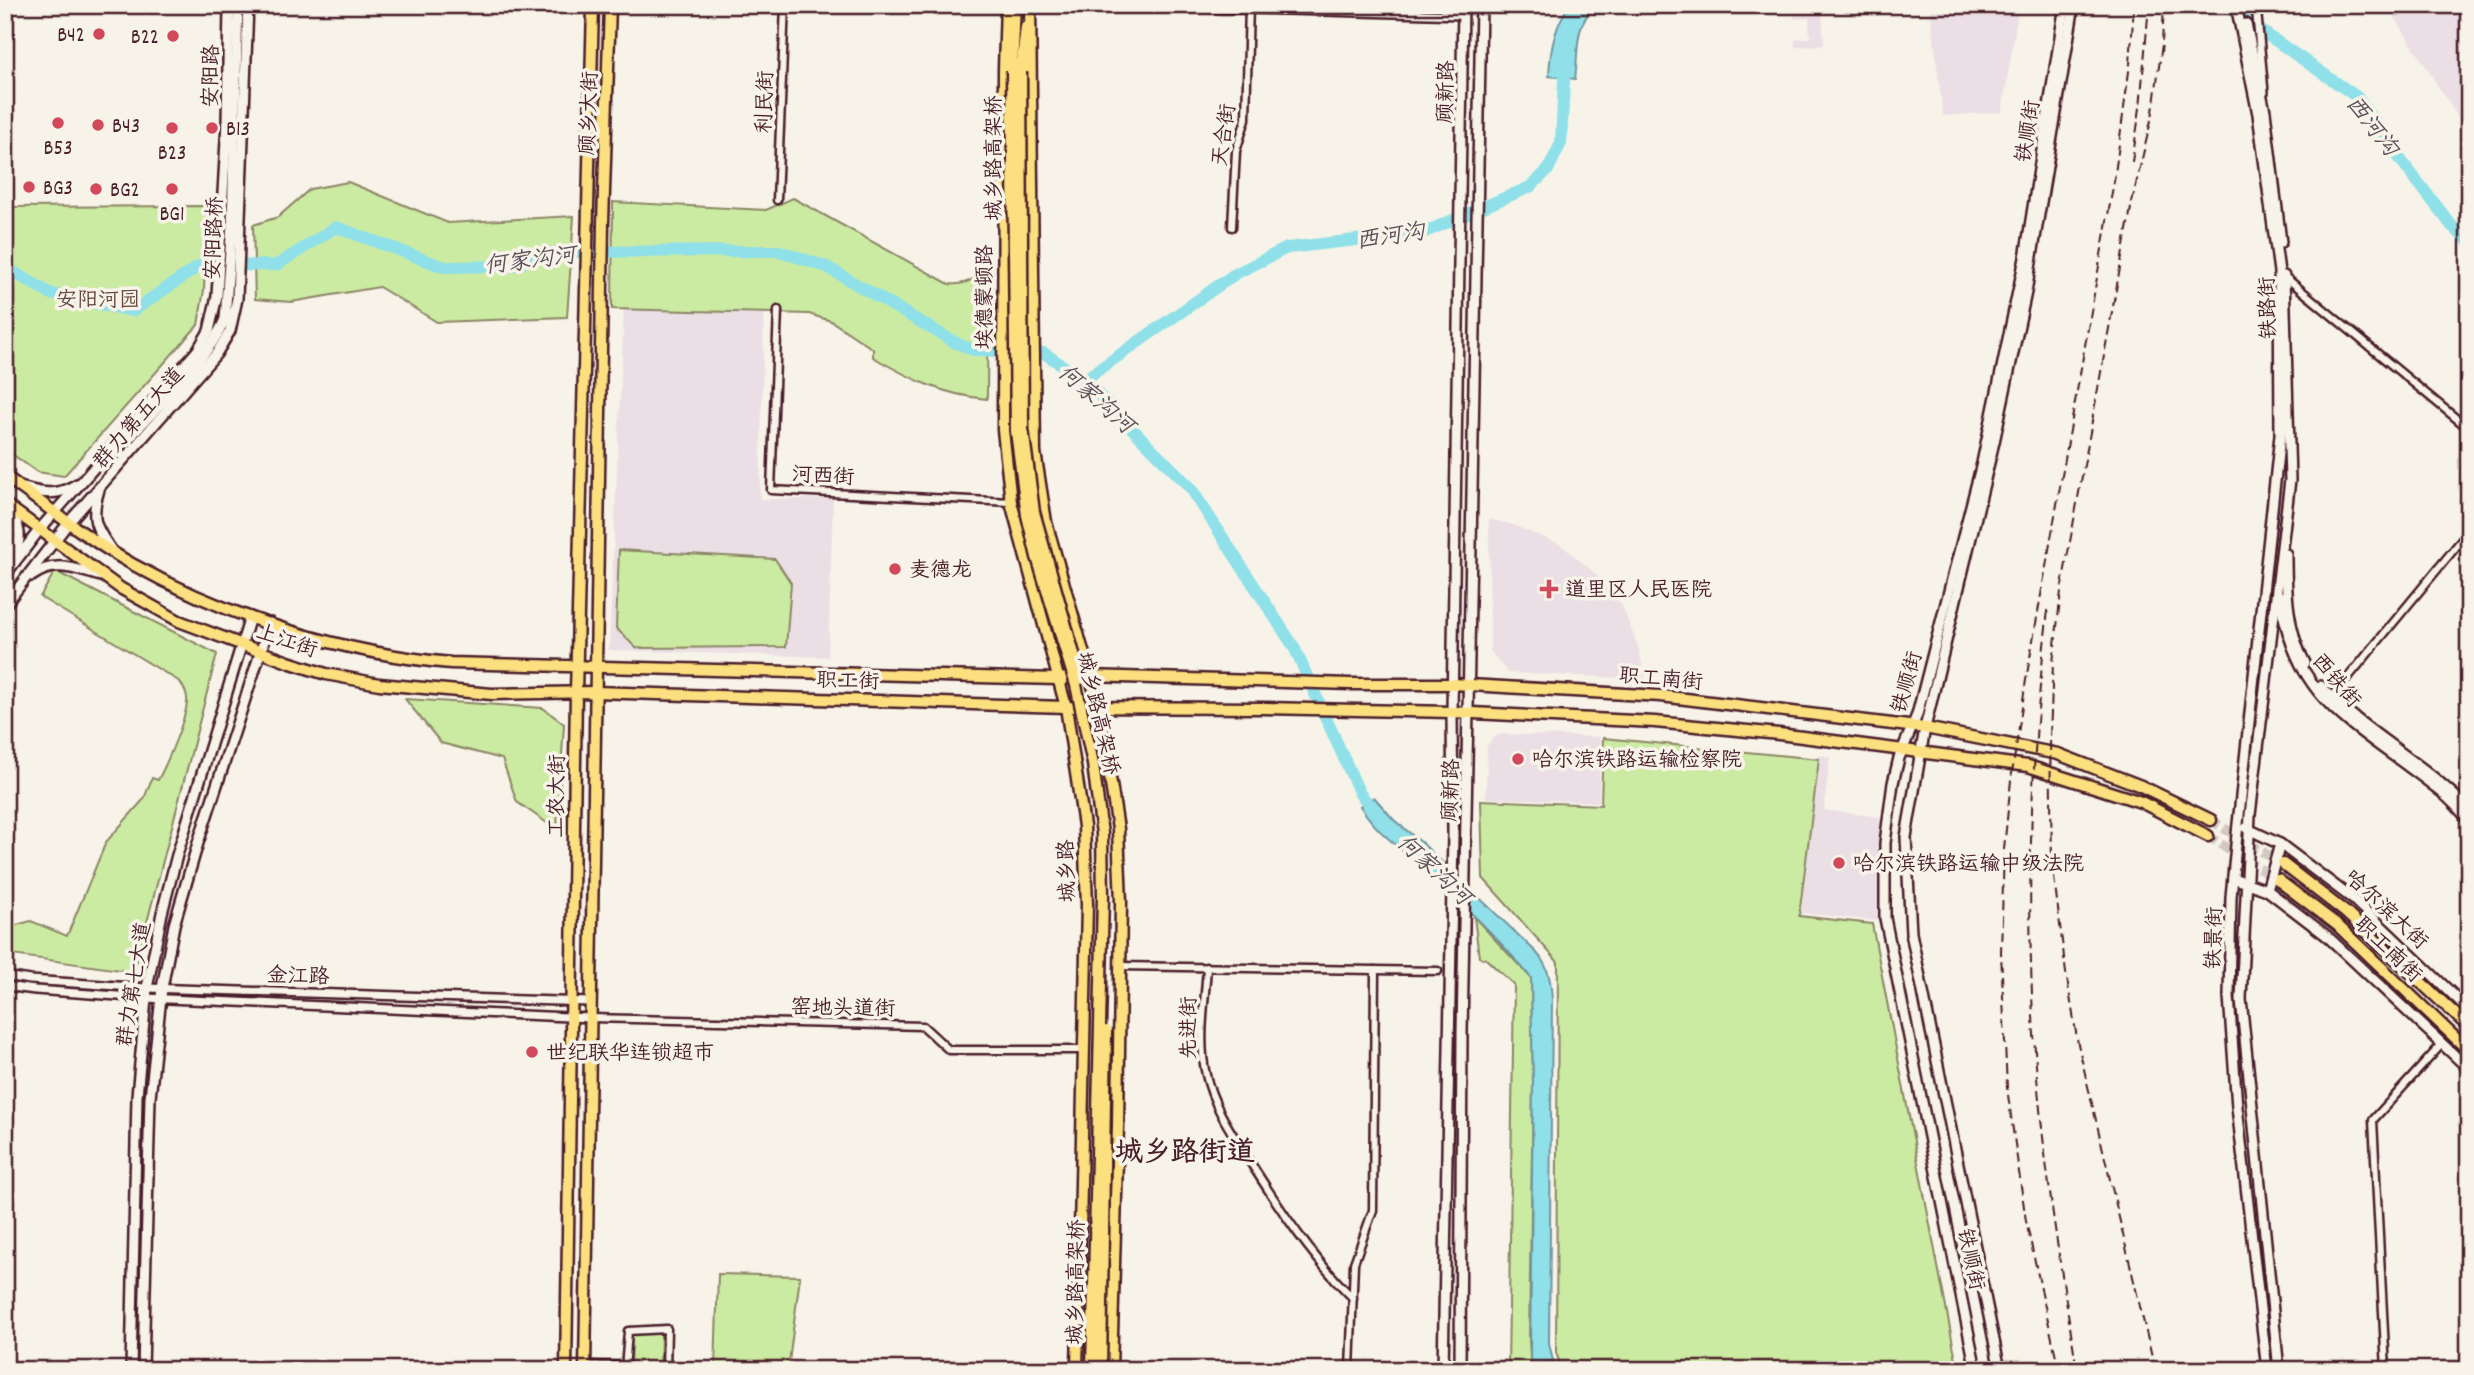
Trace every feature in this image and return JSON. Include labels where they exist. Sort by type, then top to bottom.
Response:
[{"type":"main road","name":"安阳路","points":[[221,231],[227,122],[229,5]]},
{"type":"main road","name":"安阳路桥","points":[[98,462],[130,437],[208,349],[225,319],[232,223],[238,5]]},
{"type":"main road","name":"安阳路","points":[[240,229],[248,5]]},
{"type":"main road","name":"顾乡大街","points":[[588,222],[593,5]]},
{"type":"main road","name":"顾乡大街","points":[[603,222],[610,5]]},
{"type":"main road","points":[[1016,71],[1030,5]]},
{"type":"main road","points":[[1030,5],[1035,452],[1046,522],[1099,707],[1118,829],[1121,903],[1111,1370]]},
{"type":"main road","name":"顾新路","points":[[1460,1370],[1462,1034],[1481,5]]},
{"type":"main road","name":"铁顺街","points":[[1976,1370],[1885,918],[1885,843],[1893,783],[1902,751],[1917,715],[1982,463],[2025,258],[2065,5]]},
{"type":"main road","name":"铁顺街","points":[[2000,1370],[1911,933],[1906,837],[1925,728],[1994,442],[2026,292],[2074,5]]},
{"type":"main road","points":[[2236,5],[2246,37]]},
{"type":"main road","points":[[2242,5],[2246,37]]},
{"type":"main road","points":[[1012,6],[1016,71]]},
{"type":"main road","name":"埃德蒙顿路","points":[[1003,380],[1004,53],[1012,6]]},
{"type":"main road","name":"顾新路","points":[[1443,1370],[1453,834],[1452,712],[1463,10]]},
{"type":"main road","name":"铁路街","points":[[2246,37],[2266,121],[2284,276],[2290,480],[2278,580]]},
{"type":"main road","name":"铁路街","points":[[2246,37],[2279,272],[2280,435],[2273,508]]},
{"type":"main road","name":"城乡路高架桥","points":[[1016,71],[1013,380],[1017,444],[1027,515],[1037,557],[1084,717],[1102,834],[1103,896],[1092,1370]]},
{"type":"main road","name":"城乡路高架桥","points":[[1016,71],[1023,429],[1034,512],[1090,714],[1107,829],[1109,885],[1101,1370]]},
{"type":"main road","name":"工农大街","points":[[566,1370],[576,693],[588,222]]},
{"type":"main road","name":"工农大街","points":[[585,1368],[603,222]]},
{"type":"main road","name":"群力第五大道","points":[[5,605],[69,522],[224,344],[233,323],[237,299],[240,229]]},
{"type":"main road","name":"群力第五大道","points":[[7,572],[40,529],[204,341],[214,320],[221,231]]},
{"type":"main road","name":"城乡路","points":[[1003,380],[1003,430],[1012,502],[1066,707],[1084,825],[1087,905],[1077,1370]]},
{"type":"main road","name":"上江街","points":[[5,476],[113,552],[169,583],[250,617],[338,646],[382,655],[451,663],[596,665]]},
{"type":"main road","points":[[20,487],[56,494],[81,482]]},
{"type":"main road","points":[[100,486],[94,519],[100,534],[113,552]]},
{"type":"main road","points":[[5,504],[20,530],[18,549],[7,572]]},
{"type":"main road","name":"上江街","points":[[5,504],[143,603],[179,621],[326,674],[379,684],[492,694],[595,692]]},
{"type":"main road","name":"西铁街","points":[[2273,508],[2278,580],[2288,639],[2313,686],[2342,717],[2424,777],[2452,801],[2469,821]]},
{"type":"main road","name":"铁景街","points":[[2267,1370],[2237,1107],[2228,996],[2233,878],[2273,508]]},
{"type":"main road","name":"西铁街","points":[[2286,517],[2286,576],[2292,623],[2303,659],[2318,684],[2356,719],[2436,779],[2469,811]]},
{"type":"main road","points":[[22,583],[39,570],[60,565],[102,576]]},
{"type":"main road","name":"铁景街","points":[[2278,580],[2250,830],[2241,999],[2279,1370]]},
{"type":"main road","name":"群力第七大道","points":[[131,1370],[137,1096],[146,993],[177,855],[250,617]]},
{"type":"main road","name":"群力第七大道","points":[[143,1370],[150,1098],[162,988],[174,925],[270,623]]},
{"type":"main road","name":"职工街","points":[[596,665],[1058,679],[1089,676]]},
{"type":"main road","name":"职工南街","points":[[1089,676],[1350,684],[1453,684],[1661,696],[1925,728],[2058,754],[2141,786],[2211,820]]},
{"type":"main road","name":"职工街","points":[[595,692],[1099,707]]},
{"type":"main road","points":[[1099,707],[1452,712],[1655,722],[1779,734],[2028,766],[2141,802],[2208,836]]},
{"type":"main road","name":"哈尔滨大街","points":[[2238,824],[2280,844],[2354,900],[2469,1010]]},
{"type":"main road","points":[[2267,890],[2280,844]]},
{"type":"main road","name":"职工南街","points":[[2283,864],[2345,912],[2469,1027]]},
{"type":"main road","points":[[2233,878],[2267,890],[2327,936],[2469,1069]]},
{"type":"main road","name":"职工南街","points":[[2278,880],[2336,924],[2469,1051]]},
{"type":"street","name":"利民街","points":[[777,200],[785,5]]},
{"type":"street","points":[[1113,5],[1463,10]]},
{"type":"street","points":[[2256,5],[2266,121]]},
{"type":"street","name":"天合街","points":[[1232,227],[1236,151],[1246,120],[1249,7]]},
{"type":"street","points":[[2284,276],[2469,429]]},
{"type":"street","name":"河西街","points":[[778,310],[771,490],[1012,502]]},
{"type":"street","points":[[2332,698],[2469,531]]},
{"type":"street","name":"先进街","points":[[1119,967],[1206,967],[1203,1052],[1206,1074],[1218,1111],[1282,1210],[1327,1273],[1353,1298]]},
{"type":"street","points":[[1206,967],[1438,971]]},
{"type":"street","points":[[1350,1370],[1354,1263],[1373,1210],[1376,970]]},
{"type":"street","name":"金江路","points":[[5,976],[146,993],[161,999],[591,1018]]},
{"type":"street","name":"金江路","points":[[5,986],[35,990],[146,993],[162,988],[591,1002]]},
{"type":"street","name":"窑地头道街","points":[[591,1018],[923,1026],[949,1050],[1085,1051]]},
{"type":"street","points":[[2386,1370],[2373,1121],[2442,1044]]},
{"type":"street","points":[[585,1368],[625,1368],[628,1331],[667,1329],[666,1370]]},
{"type":"shaded area","points":[[1930,5],[2019,5],[2002,112],[1943,116]]},
{"type":"shaded area","points":[[2387,5],[2469,5],[2469,135]]},
{"type":"shaded area","points":[[1822,8],[1824,45],[1795,47],[1795,39],[1810,38],[1809,18],[1794,19],[1794,10]]},
{"type":"shaded area","points":[[624,309],[764,313],[760,499],[833,499],[828,657],[609,650]]},
{"type":"shaded area","name":"道里区人民医院","points":[[1489,519],[1510,524],[1560,544],[1596,574],[1622,605],[1637,644],[1646,679],[1508,673],[1490,651]]},
{"type":"shaded area","points":[[1501,734],[1600,737],[1599,802],[1486,798],[1487,746],[1493,738]]},
{"type":"shaded area","points":[[1819,755],[1830,757],[1824,810],[1880,817],[1879,921],[1801,913]]},
{"type":"green space","points":[[348,182],[448,223],[574,216],[567,317],[437,322],[379,287],[291,302],[255,299],[253,225],[278,217],[310,189]]},
{"type":"green space","points":[[793,198],[949,284],[961,284],[988,267],[987,399],[941,390],[914,379],[873,357],[873,349],[831,321],[809,314],[612,309],[613,202],[766,210]]},
{"type":"green space","name":"安阳河园","points":[[207,206],[204,290],[198,325],[64,476],[37,472],[5,449],[5,207]]},
{"type":"green space","points":[[619,550],[775,559],[791,583],[786,647],[636,648],[616,628]]},
{"type":"green space","points":[[55,571],[217,654],[134,972],[5,954],[5,928],[31,921],[67,936],[106,842],[144,799],[152,778],[158,780],[187,705],[186,694],[180,682],[40,597]]},
{"type":"green space","points":[[405,699],[543,708],[564,724],[557,830],[517,802],[502,759],[441,743]]},
{"type":"green space","points":[[1603,738],[1819,759],[1799,916],[1872,924],[1958,1370],[1562,1370],[1556,1352],[1558,962],[1483,878],[1481,800],[1601,805]]},
{"type":"green space","points":[[1474,917],[1531,978],[1533,1082],[1529,1339],[1534,1370],[1508,1370],[1514,985],[1486,959],[1479,957]]},
{"type":"green space","points":[[718,1274],[800,1276],[788,1370],[715,1370]]},
{"type":"green space","points":[[632,1334],[661,1334],[660,1370],[631,1370]]},
{"type":"water","points":[[1570,5],[1595,5],[1580,32],[1575,79],[1549,76],[1554,39],[1560,21]]},
{"type":"water","points":[[1374,797],[1394,820],[1422,843],[1536,952],[1548,974],[1552,1000],[1549,1343],[1555,1370],[1534,1370],[1530,1357],[1533,1082],[1531,978],[1477,918],[1374,824],[1360,806]]},
{"type":"waterway","name":"西河沟","points":[[2224,5],[2357,97],[2400,159],[2452,226],[2469,242]]},
{"type":"waterway","name":"西河沟","points":[[1084,380],[1235,274],[1287,248],[1425,232],[1530,187],[1548,170],[1561,143],[1565,60]]},
{"type":"waterway","name":"何家沟河","points":[[5,267],[51,294],[133,311],[199,266],[277,265],[336,227],[444,267],[511,266],[557,252],[779,251],[827,267],[956,343],[973,350],[1044,353],[1084,380],[1190,487],[1294,647],[1360,794],[1377,813]]},
{"type":"tunnel","points":[[2211,820],[2282,864]]},
{"type":"tunnel","points":[[2208,836],[2276,879]]},
{"type":"railway","points":[[2059,1370],[2026,1221],[2007,1088],[2001,952],[2004,849],[2026,680],[2114,181],[2130,64],[2134,5]]},
{"type":"railway","points":[[2132,162],[2140,108],[2149,5]]},
{"type":"railway","points":[[2155,1370],[2078,1044],[2066,973],[2052,861],[2050,737],[2053,663],[2061,591],[2133,197],[2153,112],[2164,5]]},
{"type":"railway","points":[[2048,610],[2033,780],[2030,894],[2033,1008],[2044,1141],[2077,1370]]},
{"type":"place","name":"B42","points":[[99,34]]},
{"type":"place","name":"B22","points":[[173,36]]},
{"type":"place","name":"B53","points":[[58,123]]},
{"type":"place","name":"B43","points":[[98,125]]},
{"type":"place","name":"B23","points":[[172,128]]},
{"type":"place","name":"B13","points":[[212,128]]},
{"type":"place","name":"BG3","points":[[29,187]]},
{"type":"place","name":"BG2","points":[[96,189]]},
{"type":"place","name":"BG1","points":[[172,189]]},
{"type":"place","name":"麦德龙","points":[[895,569]]},
{"type":"place","name":"道里区人民医院","points":[[1549,589]]},
{"type":"place","name":"哈尔滨铁路运输检察院","points":[[1518,759]]},
{"type":"place","name":"哈尔滨铁路运输中级法院","points":[[1839,863]]},
{"type":"place","name":"世纪联华连锁超市","points":[[532,1052]]},
{"type":"district","name":"城乡路街道","points":[[1185,1150]]}]
